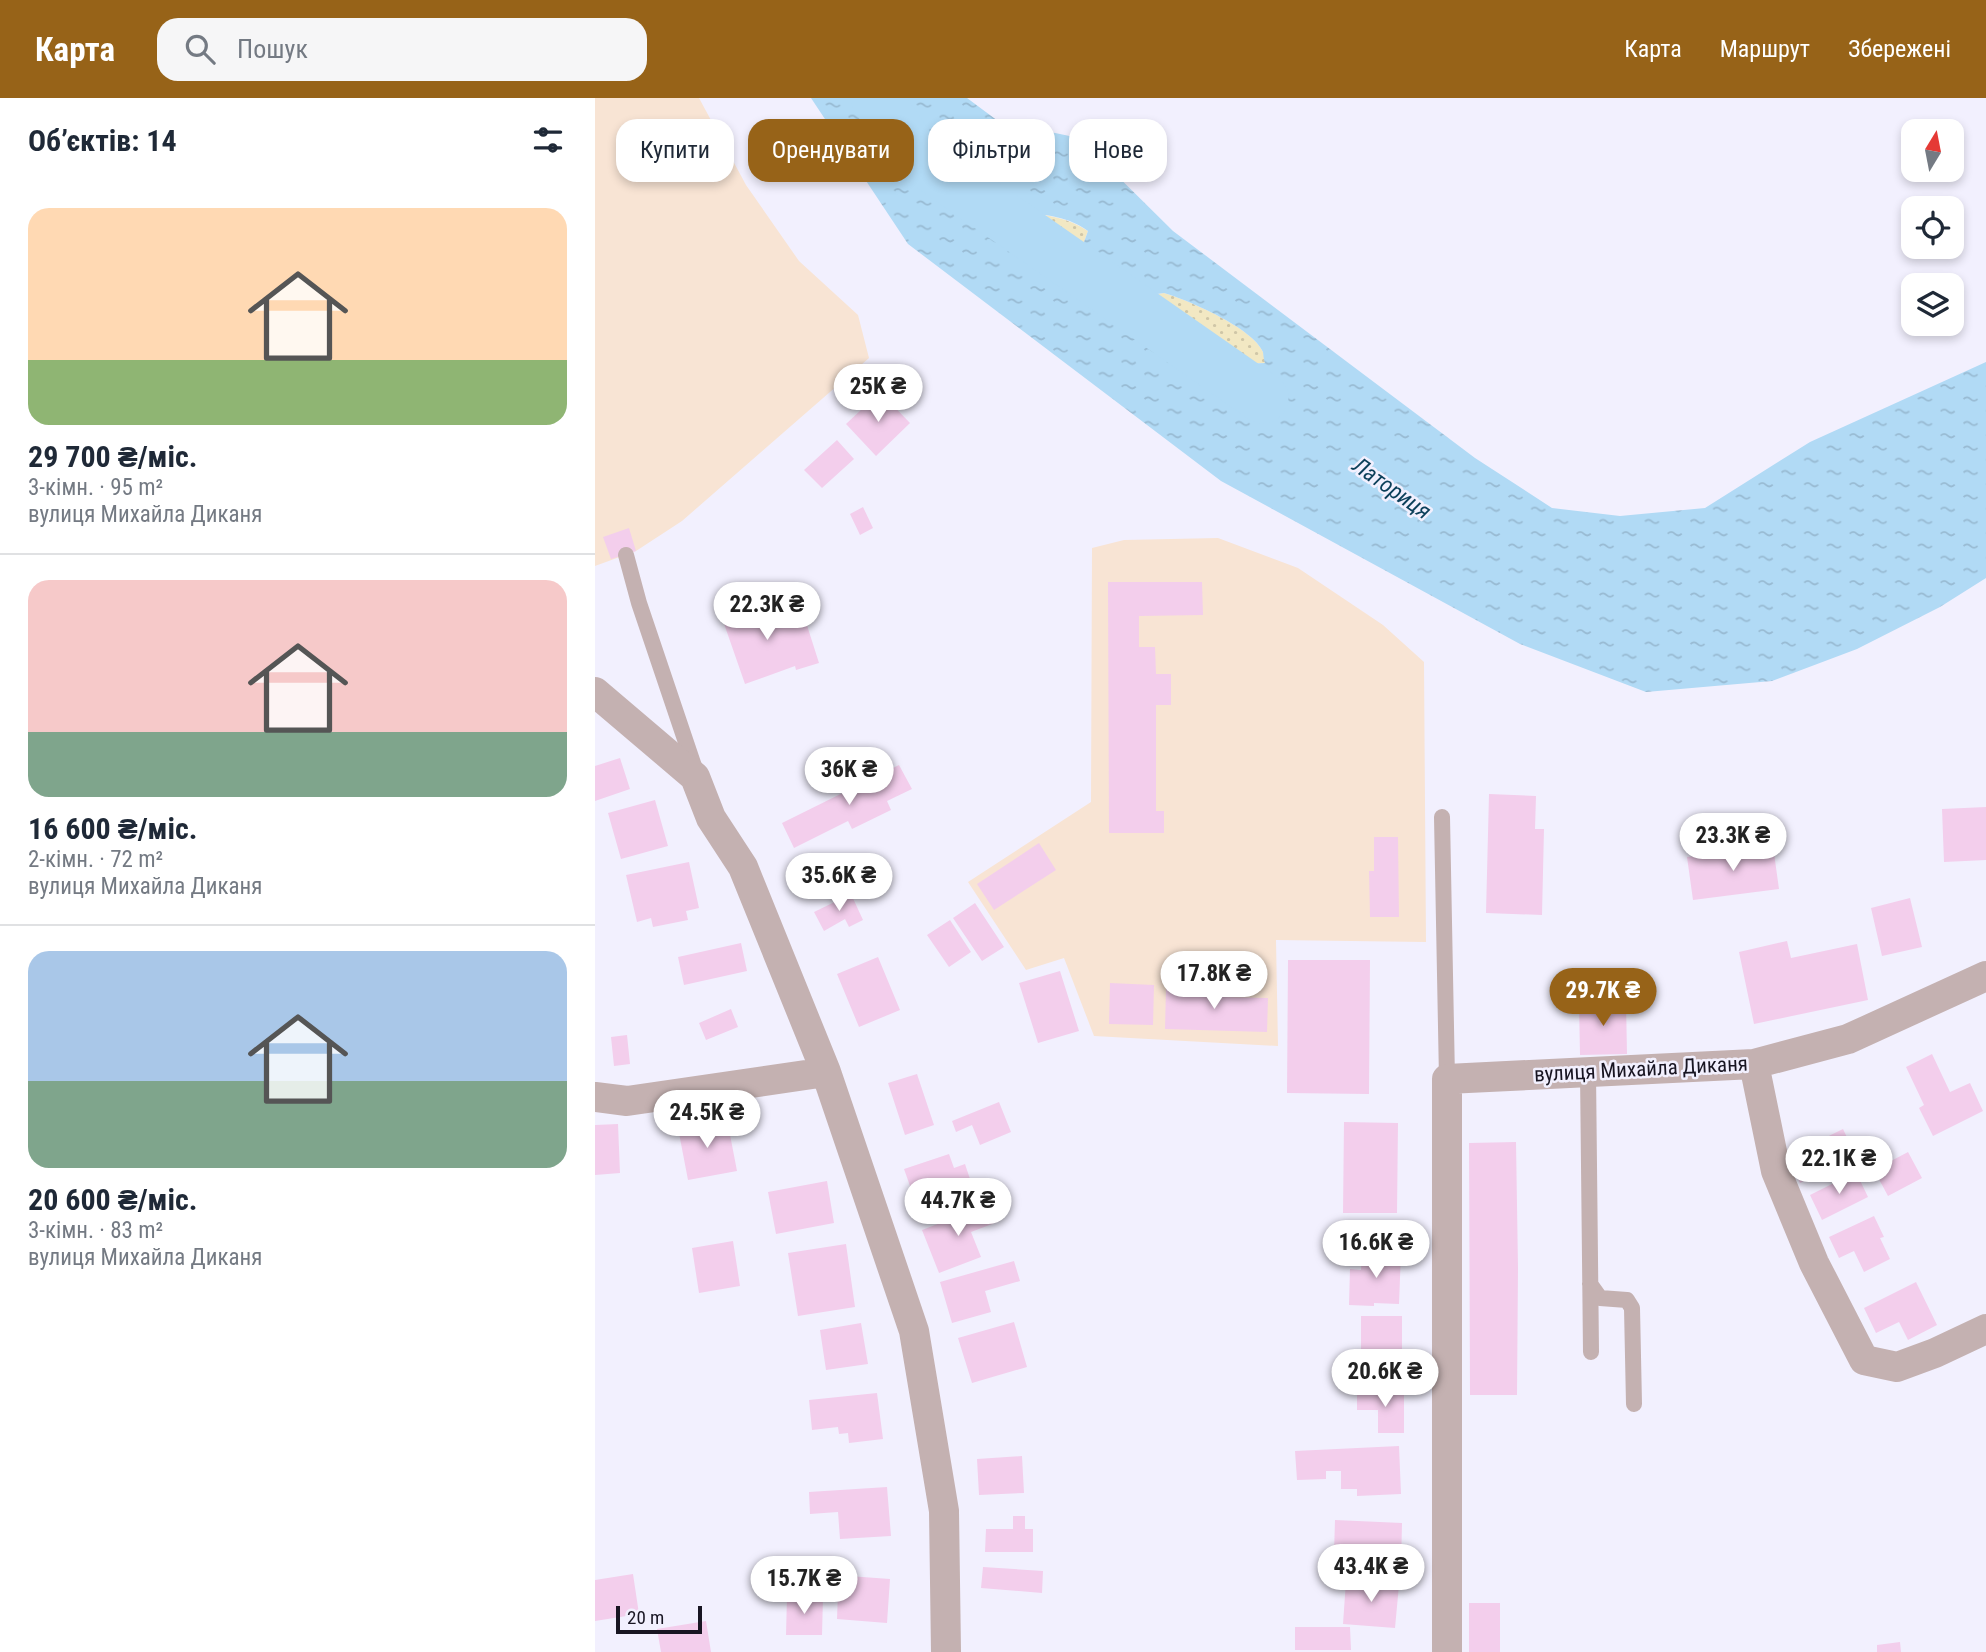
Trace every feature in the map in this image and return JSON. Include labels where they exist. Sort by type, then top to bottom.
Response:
[{"type":"street","points":[[595,692],[695,777],[711,818],[743,867],[826,1072],[913,1331],[944,1511],[946,1652]]},
{"type":"street","name":"вулиця Михайла Диканя","points":[[1447,1079],[1753,1064],[1848,1039],[1986,976]]},
{"type":"street","points":[[1753,1064],[1776,1171],[1814,1263],[1864,1360],[1897,1367],[1986,1329]]},
{"type":"street","points":[[595,1097],[627,1101],[826,1072]]},
{"type":"street","points":[[1447,1079],[1447,1652]]},
{"type":"lane","points":[[626,555],[639,603],[711,818]]},
{"type":"lane","points":[[1443,817],[1447,1079]]},
{"type":"lane","points":[[1588,1072],[1591,1352]]},
{"type":"lane","points":[[1590,1284],[1600,1298],[1626,1300],[1632,1308],[1634,1404]]},
{"type":"shaded area","points":[[595,98],[699,98],[710,119],[616,119],[616,182],[734,182],[734,163],[746,185],[799,261],[858,315],[869,358],[682,521],[636,551],[595,566]]},
{"type":"shaded area","points":[[1218,538],[1298,568],[1383,625],[1424,662],[1426,942],[1276,940],[1278,1046],[1094,1036],[1064,958],[1026,970],[968,882],[1091,802],[1092,548],[1124,540]]},
{"type":"sand","points":[[1022,213],[1073,223],[1088,231],[1084,242],[1049,246],[1015,241],[1008,231],[1013,215]]},
{"type":"sand","points":[[1164,293],[1203,308],[1247,334],[1263,352],[1265,363],[1205,358],[1186,351],[1164,336],[1152,333],[1141,319],[1142,302],[1150,295]]},
{"type":"water","points":[[811,98],[967,98],[995,119],[928,119],[928,182],[1055,182],[1055,133],[1069,136],[1069,182],[1123,182],[1173,231],[1475,458],[1552,508],[1620,516],[1705,508],[1810,442],[1986,362],[1986,578],[1940,607],[1857,649],[1772,681],[1646,692],[1520,644],[1221,481],[908,244],[867,182],[914,182],[914,119],[825,119]],"holes":[[[1013,215],[1048,215],[1073,222],[1088,231],[1084,242],[1067,246],[1032,245],[1015,241],[1008,231]],[[1164,293],[1188,302],[1247,334],[1263,352],[1265,363],[1235,363],[1204,358],[1152,333],[1141,319],[1142,302],[1150,295]]]},
{"type":"building","points":[[880,392],[910,423],[876,456],[846,424]]},
{"type":"building","points":[[837,440],[854,459],[822,488],[804,470]]},
{"type":"building","points":[[863,507],[873,528],[860,535],[850,514]]},
{"type":"building","points":[[629,528],[636,551],[611,559],[603,537]]},
{"type":"building","points":[[1108,582],[1202,582],[1203,615],[1139,616],[1139,647],[1155,647],[1156,674],[1171,674],[1171,705],[1156,705],[1156,811],[1164,811],[1164,833],[1109,833]]},
{"type":"building","points":[[771,598],[781,627],[805,619],[819,663],[796,670],[795,666],[745,684],[721,615]]},
{"type":"building","points":[[620,758],[630,789],[595,801],[595,766]]},
{"type":"building","points":[[899,765],[912,789],[887,801],[891,810],[852,829],[848,821],[794,848],[782,823]]},
{"type":"building","points":[[1489,794],[1536,796],[1535,829],[1544,829],[1542,915],[1486,913]]},
{"type":"building","points":[[655,800],[668,846],[621,859],[608,813]]},
{"type":"building","points":[[1986,807],[1986,860],[1944,862],[1942,809]]},
{"type":"building","points":[[1374,837],[1398,837],[1399,917],[1370,917],[1369,871],[1374,871]]},
{"type":"building","points":[[1039,843],[1056,870],[994,910],[977,884]]},
{"type":"building","points":[[1773,846],[1779,889],[1693,900],[1687,857]]},
{"type":"building","points":[[689,862],[699,908],[686,911],[688,920],[653,927],[651,918],[637,922],[626,875]]},
{"type":"building","points":[[851,894],[863,920],[849,927],[845,919],[824,931],[814,912]]},
{"type":"building","points":[[1910,898],[1922,947],[1882,956],[1871,908]]},
{"type":"building","points":[[975,903],[1004,947],[982,961],[953,918]]},
{"type":"building","points":[[950,920],[971,952],[949,967],[927,935]]},
{"type":"building","points":[[1787,941],[1791,958],[1857,944],[1868,1000],[1754,1024],[1739,952]]},
{"type":"building","points":[[741,943],[747,971],[684,985],[678,957]]},
{"type":"building","points":[[878,957],[900,1010],[859,1027],[837,974]]},
{"type":"building","points":[[1288,960],[1370,960],[1369,1094],[1287,1093]]},
{"type":"building","points":[[1060,971],[1079,1031],[1038,1043],[1019,983]]},
{"type":"building","points":[[1110,983],[1154,985],[1153,1025],[1109,1024]]},
{"type":"building","points":[[1180,986],[1223,987],[1223,997],[1268,998],[1267,1032],[1165,1029],[1166,989],[1179,989]]},
{"type":"building","points":[[1626,1001],[1627,1054],[1580,1055],[1579,1002]]},
{"type":"building","points":[[731,1009],[738,1027],[706,1040],[699,1023]]},
{"type":"building","points":[[627,1035],[630,1064],[614,1066],[611,1037]]},
{"type":"building","points":[[1932,1054],[1950,1092],[1970,1083],[1983,1111],[1933,1136],[1919,1108],[1924,1105],[1906,1067]]},
{"type":"building","points":[[917,1074],[934,1125],[905,1135],[888,1083]]},
{"type":"building","points":[[999,1102],[1011,1132],[980,1145],[972,1125],[956,1132],[952,1121]]},
{"type":"building","points":[[727,1119],[737,1171],[688,1180],[678,1128]]},
{"type":"building","points":[[1344,1122],[1398,1123],[1397,1213],[1343,1213]]},
{"type":"building","points":[[618,1124],[620,1173],[595,1175],[595,1125]]},
{"type":"building","points":[[1843,1129],[1856,1156],[1800,1183],[1795,1172],[1798,1171],[1790,1155]]},
{"type":"building","points":[[1516,1142],[1517,1395],[1470,1395],[1469,1143]]},
{"type":"building","points":[[1908,1152],[1922,1178],[1888,1196],[1874,1170]]},
{"type":"building","points":[[949,1154],[954,1168],[965,1164],[973,1188],[962,1192],[966,1201],[921,1217],[904,1169]]},
{"type":"building","points":[[1856,1172],[1868,1197],[1822,1220],[1810,1195]]},
{"type":"building","points":[[827,1181],[834,1223],[776,1234],[768,1192]]},
{"type":"building","points":[[992,1203],[1000,1221],[971,1232],[981,1257],[939,1273],[922,1230]]},
{"type":"building","points":[[1874,1216],[1890,1259],[1864,1272],[1854,1251],[1839,1258],[1829,1237]]},
{"type":"building","points":[[733,1241],[740,1286],[699,1293],[692,1248]]},
{"type":"building","points":[[846,1244],[855,1307],[798,1316],[788,1253]]},
{"type":"building","points":[[1362,1252],[1401,1253],[1399,1304],[1349,1305],[1350,1269],[1361,1270]]},
{"type":"building","points":[[1014,1261],[1020,1281],[985,1291],[991,1312],[952,1323],[940,1282]]},
{"type":"building","points":[[1916,1282],[1937,1325],[1908,1340],[1899,1322],[1876,1333],[1864,1308]]},
{"type":"building","points":[[1361,1316],[1402,1316],[1402,1364],[1382,1364],[1382,1374],[1361,1374]]},
{"type":"building","points":[[1014,1322],[1027,1367],[972,1383],[958,1338]]},
{"type":"building","points":[[861,1323],[868,1364],[826,1370],[820,1330]]},
{"type":"building","points":[[1404,1391],[1404,1433],[1378,1433],[1378,1410],[1357,1410],[1357,1392]]},
{"type":"building","points":[[877,1393],[883,1439],[849,1443],[848,1433],[839,1434],[838,1427],[812,1430],[809,1400]]},
{"type":"building","points":[[1399,1446],[1401,1494],[1357,1496],[1357,1489],[1341,1489],[1341,1471],[1326,1471],[1326,1479],[1297,1480],[1295,1451]]},
{"type":"building","points":[[1022,1456],[1024,1493],[979,1495],[977,1459]]},
{"type":"building","points":[[887,1487],[891,1536],[840,1539],[838,1512],[810,1514],[809,1492]]},
{"type":"building","points":[[1013,1516],[1025,1516],[1025,1529],[1033,1529],[1033,1552],[985,1552],[986,1529],[1013,1529]]},
{"type":"building","points":[[1335,1520],[1402,1523],[1401,1567],[1355,1566],[1355,1555],[1334,1554]]},
{"type":"building","points":[[983,1567],[1043,1571],[1042,1593],[981,1588]]},
{"type":"building","points":[[633,1574],[639,1614],[595,1621],[595,1580]]},
{"type":"building","points":[[821,1574],[890,1579],[887,1623],[837,1619],[838,1592],[820,1591]]},
{"type":"building","points":[[1346,1581],[1399,1585],[1395,1628],[1343,1624]]},
{"type":"building","points":[[787,1596],[823,1597],[822,1635],[786,1635]]},
{"type":"building","points":[[1469,1603],[1500,1603],[1500,1652],[1469,1652]]},
{"type":"building","points":[[706,1621],[711,1652],[661,1652],[657,1629]]},
{"type":"building","points":[[1295,1627],[1350,1627],[1351,1650],[1295,1650]]},
{"type":"building","points":[[1900,1642],[1901,1652],[1877,1652],[1877,1645]]},
{"type":"waterway","name":"Латориця","points":[[876,98],[916,156],[1263,398]]}]
